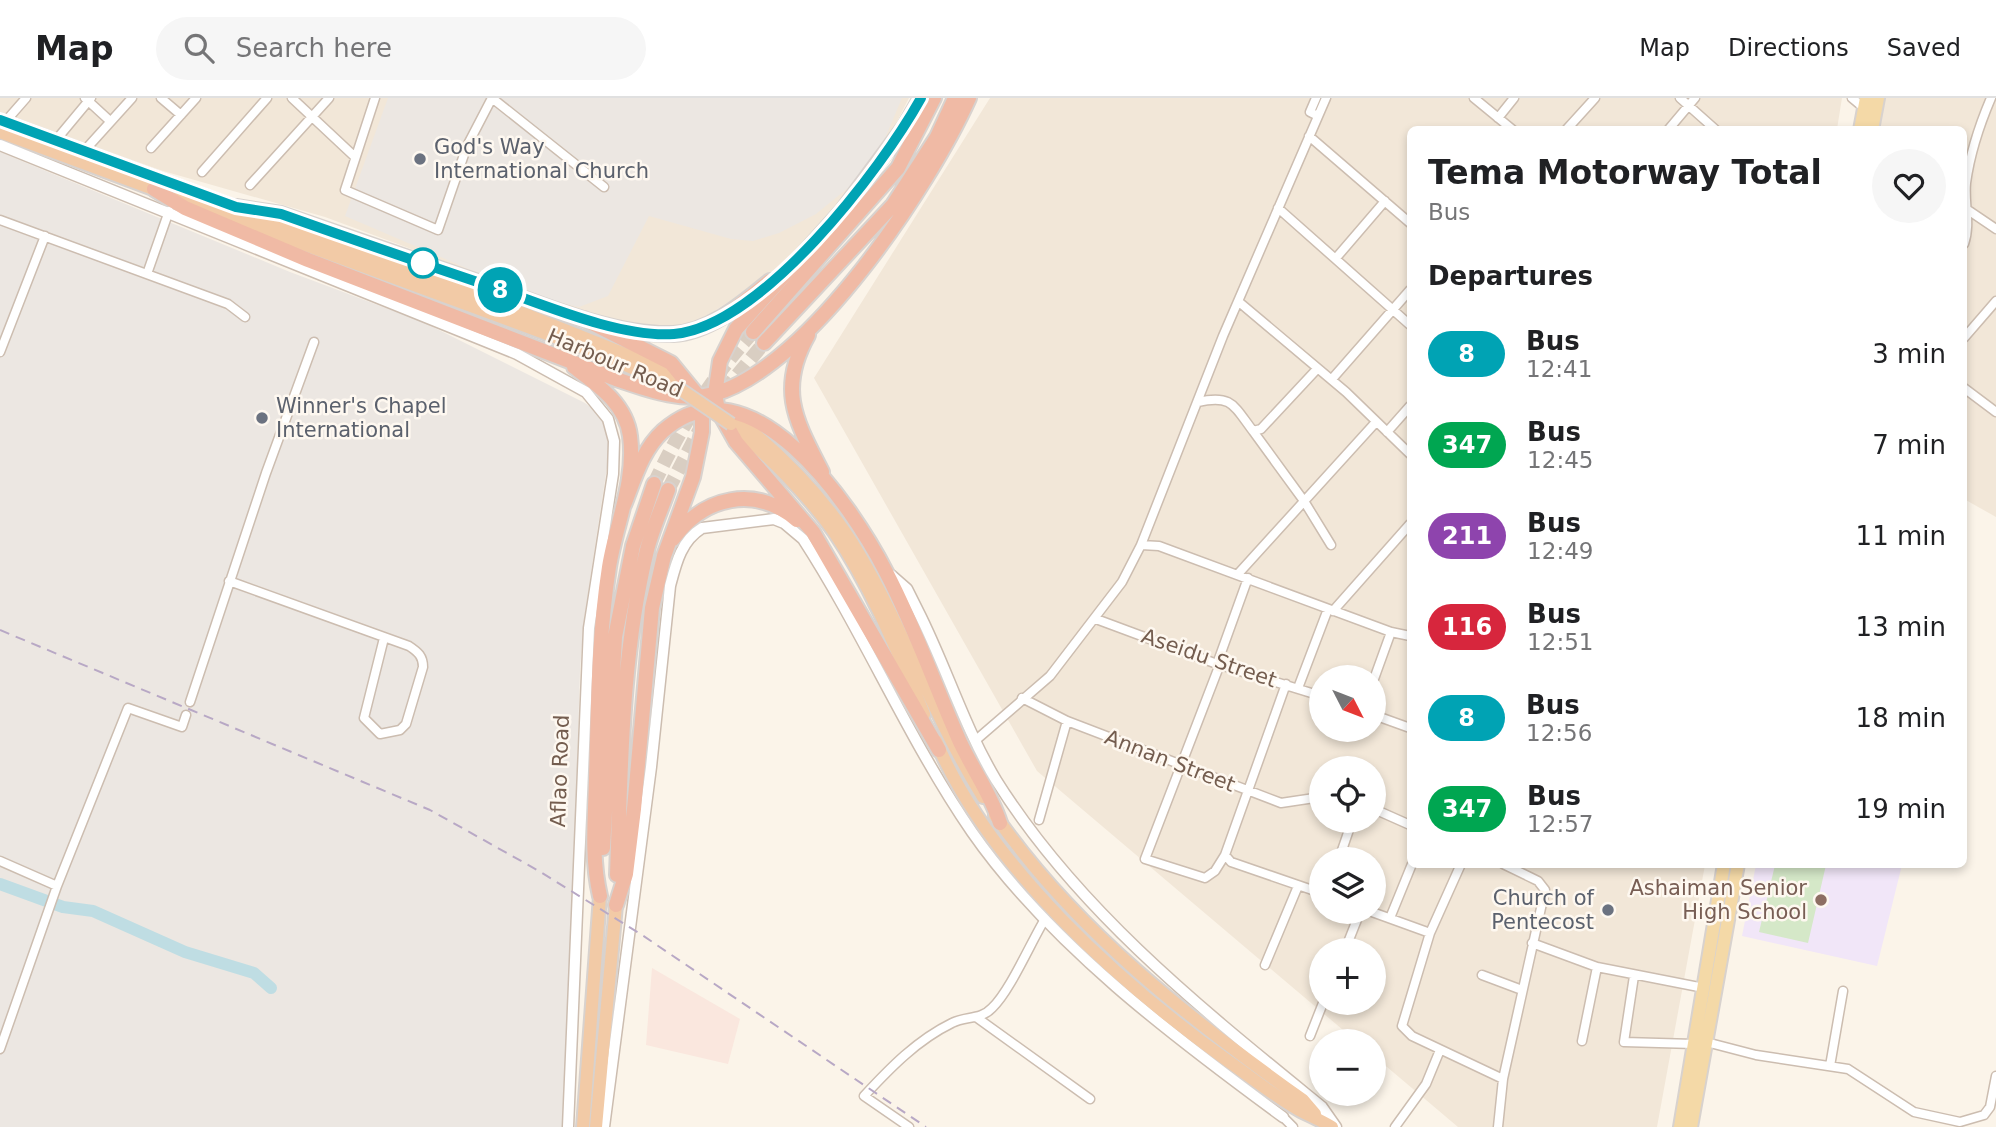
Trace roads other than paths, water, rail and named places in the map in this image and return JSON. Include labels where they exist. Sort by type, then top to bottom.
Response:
[{"type":"highway","points":[[921,98],[905,126],[842,211],[736,329],[725,346],[715,394],[718,410],[736,442],[813,532],[964,793],[1012,861],[1052,908],[1108,963],[1200,1041],[1298,1110],[1329,1125]]},
{"type":"highway","points":[[933,98],[898,168],[759,338],[893,205],[927,155],[955,98]]},
{"type":"highway","points":[[154,189],[185,208],[308,260],[643,389],[698,396],[715,394],[745,380],[814,324],[865,265],[915,200],[952,137],[969,98]]},
{"type":"highway","name":"Harbour Road","points":[[2,125],[85,150],[236,207],[355,257]]},
{"type":"highway","name":"Harbour Road","points":[[2,125],[154,189],[355,257],[664,371],[733,415],[781,463],[846,552],[917,684]]},
{"type":"highway","points":[[236,207],[281,214],[584,319],[645,332],[674,334],[700,327],[743,302],[802,256]]},
{"type":"highway","points":[[584,319],[664,359],[684,376],[698,396],[702,413],[696,466],[664,556],[652,608],[626,874],[616,905]]},
{"type":"highway","points":[[814,324],[791,372],[791,399],[801,431],[831,489],[885,571],[961,744],[1000,823]]},
{"type":"highway","points":[[555,354],[600,386],[625,418],[630,434],[631,467],[612,548],[600,625],[593,842],[600,896]]},
{"type":"highway","points":[[624,505],[646,453],[663,431],[681,420],[718,410],[746,414],[766,424],[790,443],[831,489]]},
{"type":"highway","points":[[583,1127],[615,637],[633,546],[661,487],[633,626],[622,734],[616,905],[596,1127]]},
{"type":"highway","points":[[664,556],[685,523],[705,508],[727,500],[743,498],[766,501],[792,515],[813,532]]},
{"type":"highway","points":[[917,684],[939,750]]},
{"type":"highway","points":[[917,684],[971,779],[1000,823],[1050,886],[1151,983],[1203,1027],[1303,1100],[1329,1125]]},
{"type":"main road","points":[[1873,126],[1878,98]]},
{"type":"main road","points":[[1861,126],[1865,103]]},
{"type":"main road","points":[[1691,1127],[1704,988],[1723,868]]},
{"type":"main road","points":[[1679,1127],[1737,868]]},
{"type":"street","points":[[2,125],[26,98]]},
{"type":"street","points":[[85,150],[132,98]]},
{"type":"street","points":[[161,98],[181,115]]},
{"type":"street","points":[[150,148],[196,98]]},
{"type":"street","points":[[202,172],[267,98]]},
{"type":"street","points":[[292,98],[355,157]]},
{"type":"street","points":[[250,185],[329,98]]},
{"type":"street","points":[[375,98],[345,190],[438,230],[467,146],[492,98],[604,187]]},
{"type":"street","points":[[1316,98],[1310,112],[1316,115]]},
{"type":"street","points":[[976,740],[1050,676],[1122,582],[1141,545],[1325,98]]},
{"type":"street","points":[[1474,98],[1508,126]]},
{"type":"street","points":[[1499,118],[1514,98]]},
{"type":"street","points":[[1570,126],[1595,98]]},
{"type":"street","points":[[1680,98],[1711,126]]},
{"type":"street","points":[[1671,126],[1695,98]]},
{"type":"street","points":[[1852,98],[1865,103]]},
{"type":"street","points":[[1967,192],[1972,153],[1991,98]]},
{"type":"street","points":[[56,140],[88,99],[110,121]]},
{"type":"street","points":[[1309,136],[1407,220]]},
{"type":"street","name":"Harbour Road","points":[[0,145],[169,211],[517,354],[586,392],[608,419]]},
{"type":"street","points":[[1336,258],[1385,201]]},
{"type":"street","points":[[1278,208],[1407,322]]},
{"type":"street","points":[[1967,209],[1996,229]]},
{"type":"street","points":[[147,274],[169,211]]},
{"type":"street","points":[[0,220],[228,304],[245,317]]},
{"type":"street","points":[[0,352],[45,236]]},
{"type":"street","points":[[1332,379],[1407,293]]},
{"type":"street","points":[[1240,302],[1332,379],[1407,451]]},
{"type":"street","points":[[1967,335],[1996,302]]},
{"type":"street","points":[[190,702],[229,581],[314,342]]},
{"type":"street","points":[[1253,431],[1267,424],[1317,369]]},
{"type":"street","points":[[1967,390],[1996,412]]},
{"type":"street","points":[[1198,402],[1219,397],[1226,399],[1304,501],[1331,545]]},
{"type":"street","points":[[1387,432],[1407,409]]},
{"type":"street","name":"Aflao Road","points":[[568,1127],[583,712],[589,628],[614,460],[614,441],[608,419]]},
{"type":"street","points":[[1238,574],[1376,422]]},
{"type":"street","points":[[604,1127],[652,754],[670,586],[677,559],[687,540],[702,528],[774,519],[785,523],[803,539],[827,577],[907,723],[973,832],[1045,919],[1189,1047],[1293,1127]]},
{"type":"street","points":[[1298,688],[1330,610],[1407,527]]},
{"type":"street","points":[[1141,545],[1159,546],[1391,632],[1407,635]]},
{"type":"street","points":[[885,571],[907,589],[996,778],[1046,853],[1096,906],[1240,1040],[1322,1107],[1329,1125]]},
{"type":"street","points":[[1248,578],[1145,859],[1205,878],[1215,871],[1224,855],[1286,684]]},
{"type":"street","points":[[229,581],[319,611],[409,646],[423,658],[406,724],[390,734],[380,734],[364,718],[384,638]]},
{"type":"street","name":"Aseidu Street","points":[[1096,619],[1218,664],[1309,692]]},
{"type":"street","points":[[1379,665],[1391,632]]},
{"type":"street","name":"Annan Street","points":[[1022,698],[1067,721],[1281,803],[1309,799]]},
{"type":"street","points":[[0,1049],[57,886],[128,708],[182,727],[186,715]]},
{"type":"street","points":[[1386,719],[1407,727]]},
{"type":"street","points":[[1039,820],[1067,721]]},
{"type":"street","points":[[1386,814],[1407,824]]},
{"type":"street","points":[[1224,855],[1231,862],[1309,889]]},
{"type":"street","points":[[0,861],[57,886]]},
{"type":"street","points":[[1390,918],[1410,868]]},
{"type":"street","points":[[1459,868],[1430,933],[1402,1026],[1412,1036],[1503,1079]]},
{"type":"street","points":[[1498,1127],[1503,1079],[1544,887],[1510,868]]},
{"type":"street","points":[[1265,965],[1298,886]]},
{"type":"street","points":[[1386,917],[1430,933]]},
{"type":"street","points":[[909,1127],[864,1096],[904,1055],[930,1036],[960,1020],[976,1017],[992,1008],[1045,919]]},
{"type":"street","points":[[1532,943],[1597,967],[1704,988]]},
{"type":"street","points":[[1582,1041],[1597,967]]},
{"type":"street","points":[[1482,975],[1522,990]]},
{"type":"street","points":[[1634,976],[1624,1042],[1700,1043],[1853,1071],[1914,1112],[1960,1122],[1984,1115],[1990,1107],[1996,1076]]},
{"type":"street","points":[[1830,1066],[1843,991]]},
{"type":"street","points":[[976,1017],[1090,1100]]},
{"type":"street","points":[[1395,1127],[1426,1084],[1440,1050]]},
{"type":"waterway","points":[[0,884],[63,907],[93,911],[185,952],[254,973],[271,988]]},
{"type":"tunnel","points":[[654,484],[698,404],[723,367],[753,332]]},
{"type":"tunnel","points":[[724,391],[764,343]]},
{"type":"tunnel","points":[[668,490],[703,423]]},
{"type":"railway","points":[[0,630],[430,810],[539,871],[642,935],[926,1127]]},
{"type":"place","name":"God's Way International Church","points":[[420,159]]},
{"type":"place","name":"Winner's Chapel International","points":[[262,418]]},
{"type":"place","name":"Ashaiman Senior High School","points":[[1821,900]]},
{"type":"place","name":"Church of Pentecost","points":[[1608,910]]}]
